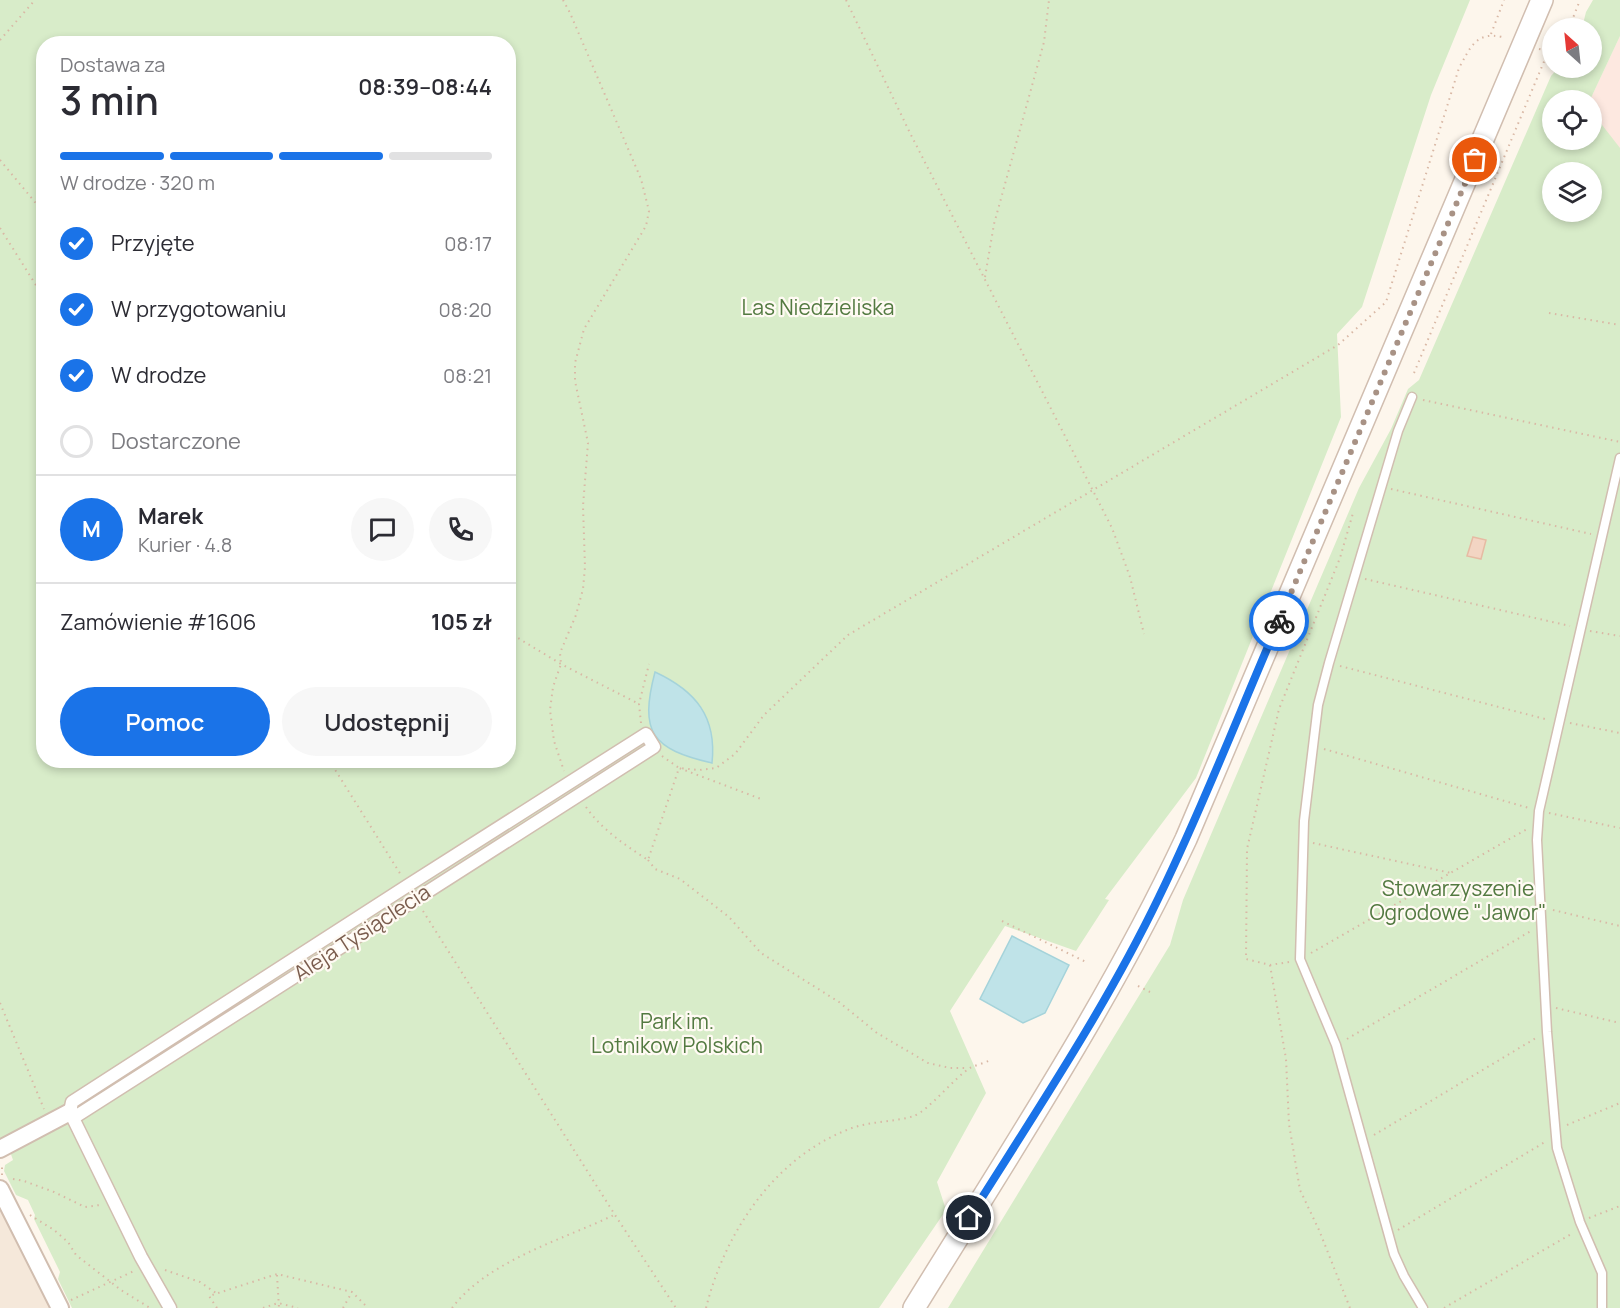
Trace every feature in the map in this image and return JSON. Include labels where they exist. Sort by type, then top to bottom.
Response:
[{"type":"street","points":[[914,1308],[1089,1026],[1159,898],[1186,840],[1542,0]]},
{"type":"street","points":[[646,734],[654,747]]},
{"type":"street","name":"Aleja Tysiąclecia","points":[[70,1112],[72,1102],[646,734]]},
{"type":"street","name":"Aleja Tysiąclecia","points":[[3,1154],[49,1123],[70,1112],[78,1115],[654,747]]},
{"type":"street","points":[[70,1112],[146,1265],[170,1308]]},
{"type":"street","points":[[5,1182],[58,1305],[40,1308]]},
{"type":"lane","points":[[1412,397],[1398,431],[1318,705],[1303,840],[1300,959],[1336,1045],[1388,1236],[1404,1276],[1423,1308]]},
{"type":"lane","points":[[1602,1308],[1602,1273],[1567,1183],[1555,1133],[1546,1032],[1538,823],[1620,458]]},
{"type":"path","points":[[0,40],[35,0]]},
{"type":"path","points":[[561,664],[560,653],[576,615],[583,589],[585,567],[583,506],[588,443],[575,381],[574,363],[584,329],[646,226],[649,211],[641,179],[570,13],[562,0]]},
{"type":"path","points":[[846,0],[910,133],[1112,528],[1130,578],[1144,634]]},
{"type":"path","points":[[985,280],[994,224],[1044,42],[1049,0]]},
{"type":"path","points":[[1491,34],[1504,0]]},
{"type":"path","points":[[1574,18],[1580,0]]},
{"type":"path","points":[[679,768],[699,770],[716,768],[735,754],[764,715],[848,635],[1338,345],[1386,302],[1459,68],[1480,37],[1491,34],[1502,37]]},
{"type":"path","points":[[1536,48],[1542,50]]},
{"type":"path","points":[[1414,374],[1542,71]]},
{"type":"path","points":[[0,160],[36,203]]},
{"type":"path","points":[[0,228],[36,285]]},
{"type":"path","points":[[1550,313],[1620,326]]},
{"type":"path","points":[[1412,397],[1620,442]]},
{"type":"path","points":[[1381,487],[1602,537]]},
{"type":"path","points":[[1353,513],[1340,558],[1279,709],[1247,849],[1246,959],[1270,965],[1300,959],[1538,823]]},
{"type":"path","points":[[1355,577],[1620,636]]},
{"type":"path","points":[[516,637],[561,664],[639,704]]},
{"type":"path","points":[[1329,663],[1550,720],[1560,720],[1620,733]]},
{"type":"path","points":[[646,734],[640,721],[639,704],[649,664]]},
{"type":"path","points":[[1312,746],[1539,811],[1620,828]]},
{"type":"path","points":[[654,747],[666,760],[679,768],[761,799]]},
{"type":"path","points":[[334,768],[407,886]]},
{"type":"path","points":[[1303,840],[1451,873]]},
{"type":"path","points":[[648,860],[655,869],[680,879],[729,917],[761,953],[839,1002],[877,1033],[928,1063],[950,1068],[969,1068],[991,1060]]},
{"type":"path","points":[[415,899],[676,1308]]},
{"type":"path","points":[[1540,907],[1620,926]]},
{"type":"path","points":[[1002,921],[1086,962]]},
{"type":"path","points":[[1336,1045],[1541,926]]},
{"type":"path","points":[[1270,965],[1286,1059],[1289,1124],[1300,1190],[1319,1230],[1350,1308]]},
{"type":"path","points":[[1138,986],[1150,992]]},
{"type":"path","points":[[0,1003],[49,1123]]},
{"type":"path","points":[[1546,1006],[1620,1023]]},
{"type":"path","points":[[1364,1141],[1546,1032]]},
{"type":"path","points":[[706,1308],[717,1272],[728,1247],[745,1217],[765,1190],[784,1170],[807,1150],[854,1127],[916,1115],[969,1068]]},
{"type":"path","points":[[1388,1236],[1555,1133],[1620,1103]]},
{"type":"path","points":[[3,1154],[0,1168],[5,1182],[24,1181],[85,1207],[115,1203]]},
{"type":"path","points":[[1444,1308],[1582,1224],[1620,1206]]},
{"type":"path","points":[[27,1208],[30,1215],[29,1220]]},
{"type":"path","points":[[30,1215],[68,1242],[76,1255],[150,1308]]},
{"type":"path","points":[[452,1308],[458,1299],[488,1274],[615,1215]]},
{"type":"path","points":[[58,1305],[146,1265],[183,1275],[200,1282],[216,1293]]},
{"type":"path","points":[[277,1274],[279,1308]]},
{"type":"path","points":[[217,1308],[209,1296],[277,1274],[352,1292],[368,1308]]},
{"type":"path","points":[[343,1308],[352,1292]]},
{"type":"path","points":[[263,1308],[279,1303],[298,1308]]},
{"type":"shaded area","points":[[1620,36],[1620,172],[1601,150],[1602,90],[1595,90]]},
{"type":"shaded area","points":[[0,1186],[52,1308],[0,1308]]},
{"type":"green space","points":[[0,0],[1470,0],[1431,95],[1362,307],[1337,334],[1341,417],[1196,778],[1105,899],[1109,900],[1076,951],[1005,926],[950,1011],[986,1093],[937,1182],[946,1210],[879,1308],[72,1308],[58,1279],[60,1272],[34,1219],[35,1215],[28,1200],[16,1195],[4,1171],[5,1165],[13,1160],[5,1137],[0,1138]]},
{"type":"green space","name":"Stowarzyszenie Ogrodowe \"Jawor\"","points":[[1593,0],[1620,0],[1620,36],[1602,74],[1602,18],[1584,18]]},
{"type":"green space","name":"Stowarzyszenie Ogrodowe \"Jawor\"","points":[[1550,78],[1600,78],[1595,90],[1545,90]]},
{"type":"green space","name":"Stowarzyszenie Ogrodowe \"Jawor\"","points":[[1542,97],[1542,150],[1602,150],[1602,125],[1620,148],[1620,1308],[948,1308],[1170,945],[1183,900],[1359,488],[1391,429],[1408,389],[1419,380]]},
{"type":"water","points":[[655,672],[682,688],[701,707],[711,732],[712,763],[676,751],[663,744],[655,735],[650,724],[649,710]]},
{"type":"water","points":[[1012,936],[1069,965],[1045,1013],[1023,1023],[980,999]]},
{"type":"building","points":[[1473,537],[1486,540],[1481,559],[1467,556]]},
{"type":"way so far","points":[[1279,621],[1475,160]]},
{"type":"route","points":[[969,1218],[1089,1026],[1159,898],[1279,621]]},
{"type":"park label","name":"Las Niedzieliska","points":[[818,308]]},
{"type":"park label","name":"Park im. Lotnikow Polskich","points":[[677,1034]]}]
